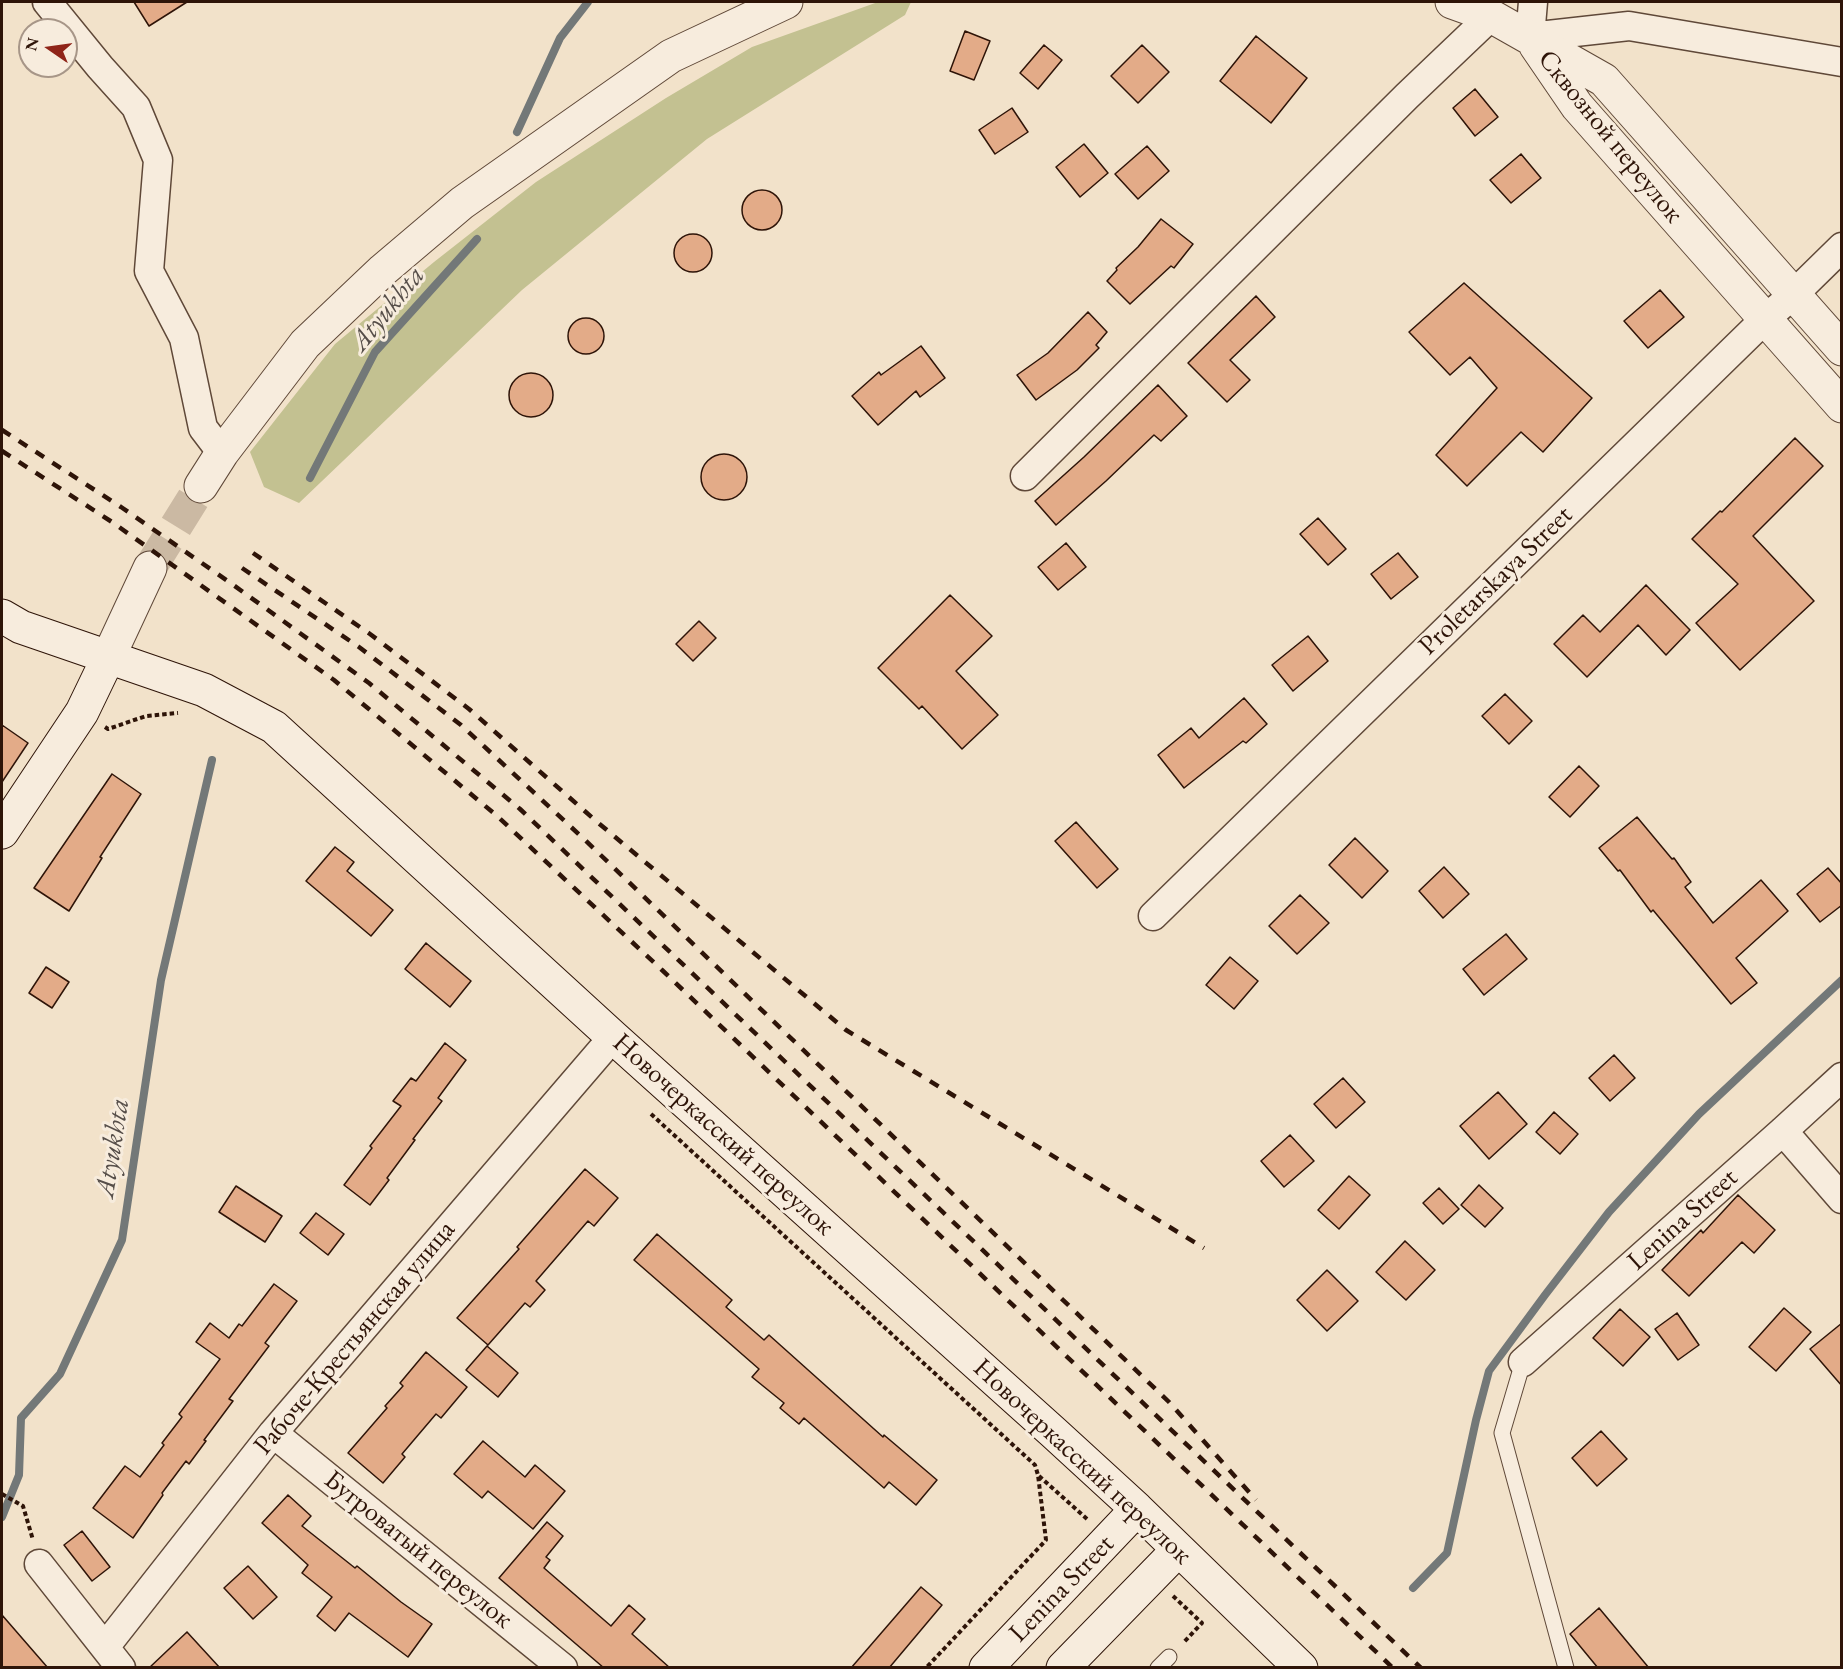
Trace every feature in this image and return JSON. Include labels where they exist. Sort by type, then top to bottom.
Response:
[{"type":"main road","points":[[201,486],[222,453],[305,344],[384,270],[462,203],[671,56],[786,2]]},
{"type":"main road","points":[[1452,2],[1491,16],[1530,38]]},
{"type":"main road","name":"Сквозной переулок","points":[[1530,38],[1604,80],[1842,349]]},
{"type":"main road","name":"Сквозной переулок","points":[[1530,38],[1577,106],[1842,406]]},
{"type":"main road","points":[[2,832],[82,712],[150,568]]},
{"type":"main road","name":"Новочеркасский переулок","points":[[2,616],[21,627],[204,690],[274,727],[613,1037],[1137,1509],[1301,1668]]},
{"type":"main road","name":"Lenina Street","points":[[986,1668],[1137,1509]]},
{"type":"main road","name":"Lenina Street","points":[[1063,1668],[1178,1550]]},
{"type":"street","points":[[47,2],[136,107],[158,160],[149,271],[184,338],[203,428],[222,453]]},
{"type":"street","points":[[1533,2],[1530,38],[1629,27],[1842,62]]},
{"type":"street","points":[[1025,476],[1390,113],[1491,16]]},
{"type":"street","name":"Proletarskaya Street","points":[[1153,916],[1764,320],[1842,247]]},
{"type":"street","name":"Рабоче-Крестьянская улица","points":[[113,1657],[273,1433],[613,1037]]},
{"type":"street","name":"Lenina Street","points":[[1523,1362],[1842,1077]]},
{"type":"street","points":[[1783,1131],[1842,1199]]},
{"type":"street","name":"Бугроватый переулок","points":[[273,1433],[546,1663]]},
{"type":"street","points":[[39,1564],[113,1657]]},
{"type":"lane","points":[[1523,1362],[1502,1433],[1566,1668]]},
{"type":"path","points":[[82,712],[108,729],[146,716],[181,713]]},
{"type":"path","points":[[645,1108],[1035,1465],[1046,1540],[926,1668]]},
{"type":"path","points":[[2,1494],[23,1506],[39,1564]]},
{"type":"shaded area","points":[[878,2],[911,2],[905,15],[707,139],[522,290],[299,503],[264,487],[250,452],[335,344],[434,262],[536,182],[666,98],[752,47]]},
{"type":"building","points":[[134,2],[187,2],[149,26]]},
{"type":"building","points":[[965,31],[990,41],[974,80],[950,71]]},
{"type":"building","points":[[1256,36],[1307,78],[1271,123],[1220,81]]},
{"type":"building","points":[[1044,45],[1062,60],[1038,89],[1020,73]]},
{"type":"building","points":[[1142,45],[1169,72],[1138,103],[1111,76]]},
{"type":"building","points":[[1475,89],[1498,117],[1475,136],[1453,108]]},
{"type":"building","points":[[1012,108],[1028,132],[995,154],[979,130]]},
{"type":"building","points":[[1084,144],[1108,173],[1080,197],[1056,167]]},
{"type":"building","points":[[1147,146],[1169,171],[1138,199],[1115,174]]},
{"type":"building","points":[[1521,154],[1541,178],[1511,203],[1490,180]]},
{"type":"building","points":[[762,190],[770,191],[776,196],[781,202],[781,218],[776,224],[770,229],[762,230],[754,229],[748,224],[743,218],[742,210],[743,202],[748,196],[754,191]]},
{"type":"building","points":[[1161,219],[1193,244],[1174,268],[1171,266],[1130,304],[1107,281]]},
{"type":"building","points":[[693,234],[706,240],[712,253],[706,266],[693,272],[680,266],[674,253],[680,240]]},
{"type":"building","points":[[1464,283],[1592,398],[1543,452],[1521,432],[1467,486],[1436,455],[1497,388],[1470,357],[1450,375],[1409,332]]},
{"type":"building","points":[[1660,290],[1684,317],[1648,348],[1624,321]]},
{"type":"building","points":[[1256,296],[1275,317],[1230,360],[1250,380],[1227,402],[1188,363]]},
{"type":"building","points":[[1088,312],[1107,332],[1096,345],[1099,348],[1077,370],[1036,400],[1017,375],[1048,353]]},
{"type":"building","points":[[586,318],[599,323],[604,336],[599,349],[586,354],[573,349],[568,336],[573,323]]},
{"type":"building","points":[[921,346],[945,378],[920,397],[916,391],[878,425],[852,396],[879,372],[881,375]]},
{"type":"building","points":[[531,373],[546,380],[553,395],[546,410],[531,417],[516,410],[509,395],[516,380]]},
{"type":"building","points":[[1158,385],[1187,416],[1161,441],[1154,435],[1056,525],[1035,501]]},
{"type":"building","points":[[1795,438],[1823,466],[1753,536],[1814,601],[1740,670],[1696,623],[1738,584],[1692,539]]},
{"type":"building","points":[[724,454],[733,455],[740,461],[746,468],[746,486],[740,493],[733,499],[724,500],[715,499],[708,493],[702,486],[701,477],[702,468],[708,461],[715,455]]},
{"type":"building","points":[[1318,518],[1346,549],[1328,565],[1300,534]]},
{"type":"building","points":[[1066,543],[1086,567],[1058,590],[1038,567]]},
{"type":"building","points":[[1398,553],[1418,577],[1391,599],[1371,574]]},
{"type":"building","points":[[1646,585],[1690,630],[1666,655],[1638,625],[1587,677],[1554,644],[1583,615],[1600,632]]},
{"type":"building","points":[[950,595],[992,636],[956,671],[998,715],[962,749],[922,706],[919,709],[878,668]]},
{"type":"building","points":[[699,621],[716,638],[693,661],[676,644]]},
{"type":"building","points":[[1308,636],[1328,661],[1293,691],[1272,665]]},
{"type":"building","points":[[1505,694],[1532,721],[1509,744],[1482,716]]},
{"type":"building","points":[[1244,698],[1267,724],[1246,743],[1243,741],[1184,788],[1158,755],[1191,728],[1199,738]]},
{"type":"building","points":[[2,725],[28,743],[2,782]]},
{"type":"building","points":[[1579,766],[1599,786],[1570,817],[1549,797]]},
{"type":"building","points":[[112,774],[141,794],[100,857],[102,858],[69,911],[34,888]]},
{"type":"building","points":[[1637,817],[1672,859],[1674,858],[1691,882],[1685,887],[1713,923],[1761,880],[1788,911],[1736,958],[1757,983],[1731,1004],[1653,910],[1651,912],[1620,870],[1618,871],[1599,848]]},
{"type":"building","points":[[1076,822],[1118,869],[1097,888],[1055,841]]},
{"type":"building","points":[[1355,838],[1388,871],[1362,898],[1329,865]]},
{"type":"building","points":[[335,847],[354,862],[347,871],[393,910],[371,936],[306,881]]},
{"type":"building","points":[[1444,867],[1469,894],[1443,918],[1419,891]]},
{"type":"building","points":[[1828,868],[1842,884],[1842,905],[1820,922],[1797,894]]},
{"type":"building","points":[[1300,895],[1329,923],[1297,954],[1269,926]]},
{"type":"building","points":[[1506,934],[1527,959],[1484,995],[1463,969]]},
{"type":"building","points":[[426,943],[471,981],[450,1007],[405,969]]},
{"type":"building","points":[[1230,957],[1258,981],[1234,1009],[1206,985]]},
{"type":"building","points":[[46,967],[69,982],[52,1008],[29,993]]},
{"type":"building","points":[[445,1043],[466,1060],[438,1098],[442,1101],[413,1139],[415,1140],[387,1178],[389,1180],[370,1205],[344,1185],[401,1106],[393,1101],[411,1078],[416,1081]]},
{"type":"building","points":[[1614,1055],[1635,1078],[1610,1101],[1589,1078]]},
{"type":"building","points":[[1343,1078],[1365,1102],[1336,1128],[1314,1104]]},
{"type":"building","points":[[1498,1092],[1527,1124],[1489,1159],[1460,1126]]},
{"type":"building","points":[[1554,1112],[1578,1134],[1560,1154],[1536,1132]]},
{"type":"building","points":[[1290,1135],[1314,1161],[1284,1187],[1261,1161]]},
{"type":"building","points":[[585,1169],[618,1198],[594,1226],[588,1221],[536,1281],[545,1290],[530,1307],[525,1303],[488,1345],[457,1318],[519,1249],[517,1247]]},
{"type":"building","points":[[1349,1176],[1370,1195],[1339,1229],[1318,1210]]},
{"type":"building","points":[[1479,1185],[1503,1208],[1485,1227],[1461,1205]]},
{"type":"building","points":[[236,1186],[282,1216],[265,1242],[219,1212]]},
{"type":"building","points":[[1439,1188],[1459,1209],[1443,1224],[1423,1203]]},
{"type":"building","points":[[1738,1195],[1775,1230],[1754,1253],[1742,1242],[1689,1296],[1662,1270],[1701,1230],[1703,1233]]},
{"type":"building","points":[[316,1213],[344,1234],[328,1255],[300,1233]]},
{"type":"building","points":[[657,1234],[732,1300],[726,1307],[764,1340],[769,1335],[883,1437],[884,1435],[937,1480],[916,1505],[889,1482],[884,1488],[804,1418],[799,1424],[780,1408],[784,1403],[752,1377],[759,1369],[634,1260]]},
{"type":"building","points":[[1405,1241],[1435,1270],[1406,1300],[1376,1272]]},
{"type":"building","points":[[1327,1270],[1358,1301],[1327,1331],[1297,1300]]},
{"type":"building","points":[[274,1284],[297,1301],[265,1343],[269,1346],[229,1399],[233,1401],[204,1440],[206,1441],[189,1464],[186,1461],[133,1538],[93,1508],[125,1466],[140,1477],[182,1417],[179,1414],[220,1359],[196,1342],[210,1323],[229,1338],[239,1324],[242,1326]]},
{"type":"building","points":[[1784,1308],[1811,1332],[1776,1371],[1749,1347]]},
{"type":"building","points":[[1620,1309],[1650,1337],[1623,1366],[1593,1338]]},
{"type":"building","points":[[1677,1313],[1699,1345],[1678,1360],[1655,1329]]},
{"type":"building","points":[[1842,1323],[1842,1386],[1810,1349]]},
{"type":"building","points":[[487,1346],[518,1373],[498,1397],[466,1370]]},
{"type":"building","points":[[426,1352],[467,1387],[441,1418],[436,1414],[402,1454],[405,1457],[383,1483],[348,1453],[387,1408],[385,1406],[403,1386],[400,1383]]},
{"type":"building","points":[[1601,1431],[1627,1459],[1597,1486],[1572,1458]]},
{"type":"building","points":[[483,1441],[525,1477],[535,1465],[565,1491],[533,1529],[488,1491],[482,1498],[454,1474]]},
{"type":"building","points":[[288,1495],[311,1516],[302,1526],[432,1624],[408,1657],[349,1613],[335,1631],[317,1616],[332,1597],[302,1573],[308,1565],[262,1523]]},
{"type":"building","points":[[547,1522],[563,1536],[546,1557],[550,1560],[544,1568],[611,1626],[629,1605],[645,1619],[632,1634],[670,1668],[604,1668],[499,1578]]},
{"type":"building","points":[[82,1531],[110,1567],[92,1581],[64,1545]]},
{"type":"building","points":[[248,1566],[277,1597],[253,1619],[224,1588]]},
{"type":"building","points":[[921,1587],[942,1605],[889,1668],[851,1668]]},
{"type":"building","points":[[1599,1608],[1649,1668],[1598,1668],[1570,1634]]},
{"type":"building","points":[[2,1615],[48,1668],[2,1668]]},
{"type":"building","points":[[187,1632],[220,1668],[149,1668]]},
{"type":"waterway","name":"Atyukhta","points":[[517,132],[560,38],[588,2]]},
{"type":"waterway","name":"Atyukhta","points":[[310,478],[375,352],[477,239]]},
{"type":"waterway","name":"Atyukhta","points":[[2,1517],[19,1475],[21,1418],[60,1374],[122,1240],[161,980],[212,760]]},
{"type":"waterway","points":[[1413,1588],[1447,1553],[1489,1371],[1609,1212],[1699,1114],[1842,980]]},
{"type":"tunnel","points":[[150,568],[201,486]]},
{"type":"railway","points":[[2,430],[121,507],[369,683],[520,809],[1421,1668]]},
{"type":"railway","points":[[2,451],[112,522],[334,680],[496,815],[662,970],[1393,1668]]},
{"type":"railway","points":[[253,553],[370,634],[469,709],[596,821],[846,1030],[1204,1248]]},
{"type":"railway","points":[[242,568],[359,647],[461,725],[584,839],[1169,1402],[1256,1500]]}]
